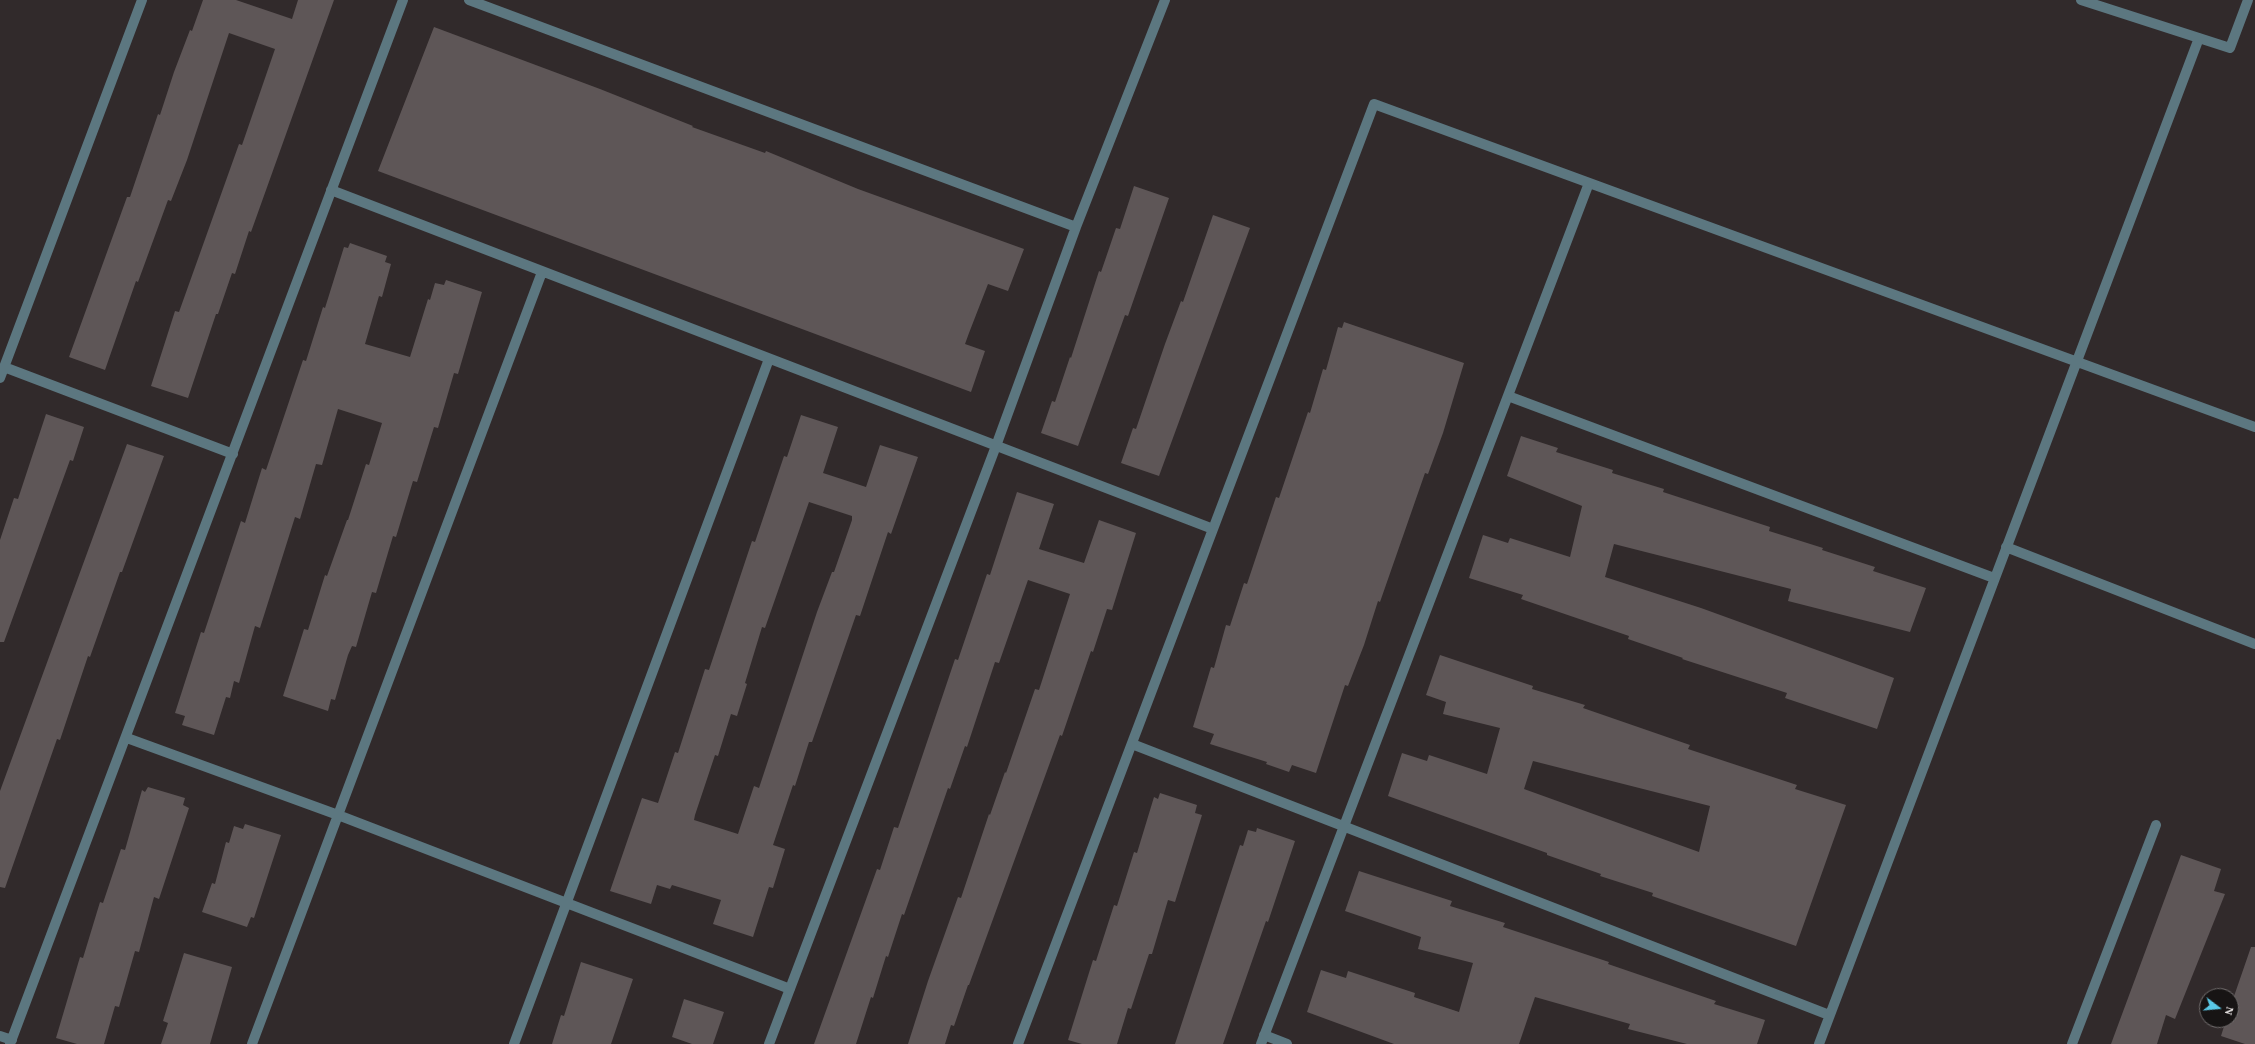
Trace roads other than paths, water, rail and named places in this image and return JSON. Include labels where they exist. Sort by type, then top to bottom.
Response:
[{"type":"street","points":[[0,378],[142,0]]},
{"type":"street","points":[[0,1036],[11,1042],[127,738],[402,0]]},
{"type":"street","points":[[469,0],[1076,227]]},
{"type":"street","points":[[769,1044],[996,446],[1076,227],[1165,0]]},
{"type":"street","points":[[2081,0],[2230,48],[2248,0]]},
{"type":"street","points":[[1819,1044],[2199,38]]},
{"type":"street","points":[[1018,1044],[1374,104],[2255,428]]},
{"type":"street","points":[[1287,1044],[1262,1040],[1589,183]]},
{"type":"street","points":[[331,190],[1213,529]]},
{"type":"street","points":[[252,1044],[542,272]]},
{"type":"street","points":[[514,1044],[769,359]]},
{"type":"street","points":[[4,368],[233,454]]},
{"type":"street","points":[[1508,396],[1994,578]]},
{"type":"street","points":[[2006,547],[2255,644]]},
{"type":"street","points":[[127,738],[338,815],[790,989]]},
{"type":"street","points":[[1132,744],[1829,1016]]},
{"type":"street","points":[[2072,1044],[2156,825]]}]
